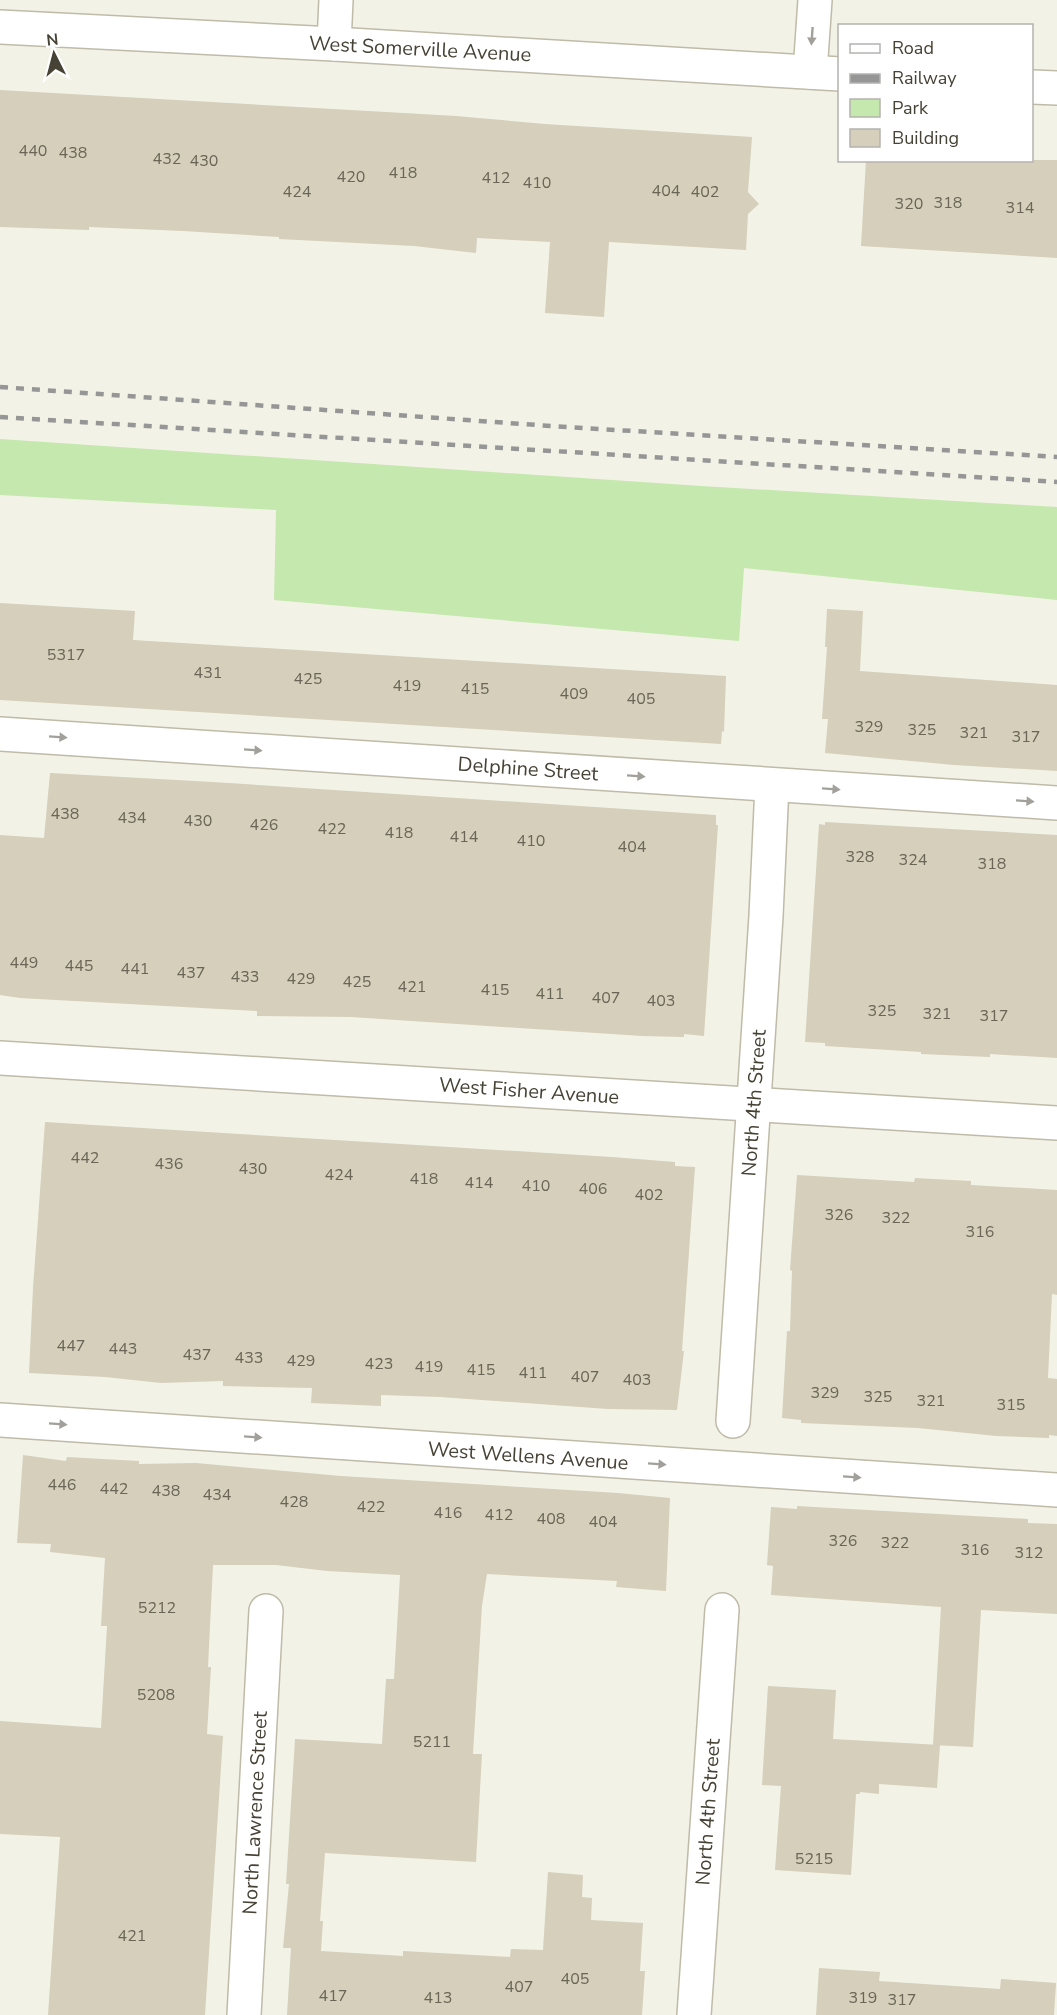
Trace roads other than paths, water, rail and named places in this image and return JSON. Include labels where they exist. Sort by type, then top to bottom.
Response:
[{"type":"street","points":[[333,44],[336,0]]},
{"type":"street","points":[[815,0],[825,73]]},
{"type":"street","name":"West Somerville Avenue","points":[[0,27],[825,73]]},
{"type":"street","points":[[1033,87],[1057,88]]},
{"type":"street","name":"Delphine Street","points":[[0,734],[1057,803]]},
{"type":"street","name":"North 4th Street","points":[[733,1421],[772,785]]},
{"type":"street","name":"West Fisher Avenue","points":[[0,1058],[1057,1123]]},
{"type":"street","name":"West Wellens Avenue","points":[[0,1420],[1057,1490]]},
{"type":"street","name":"North 4th Street","points":[[694,2015],[722,1610]]},
{"type":"street","name":"North Lawrence Street","points":[[244,2015],[266,1611]]},
{"type":"railway","points":[[0,387],[551,426],[1057,457]]},
{"type":"railway","points":[[0,417],[1057,482]]}]
